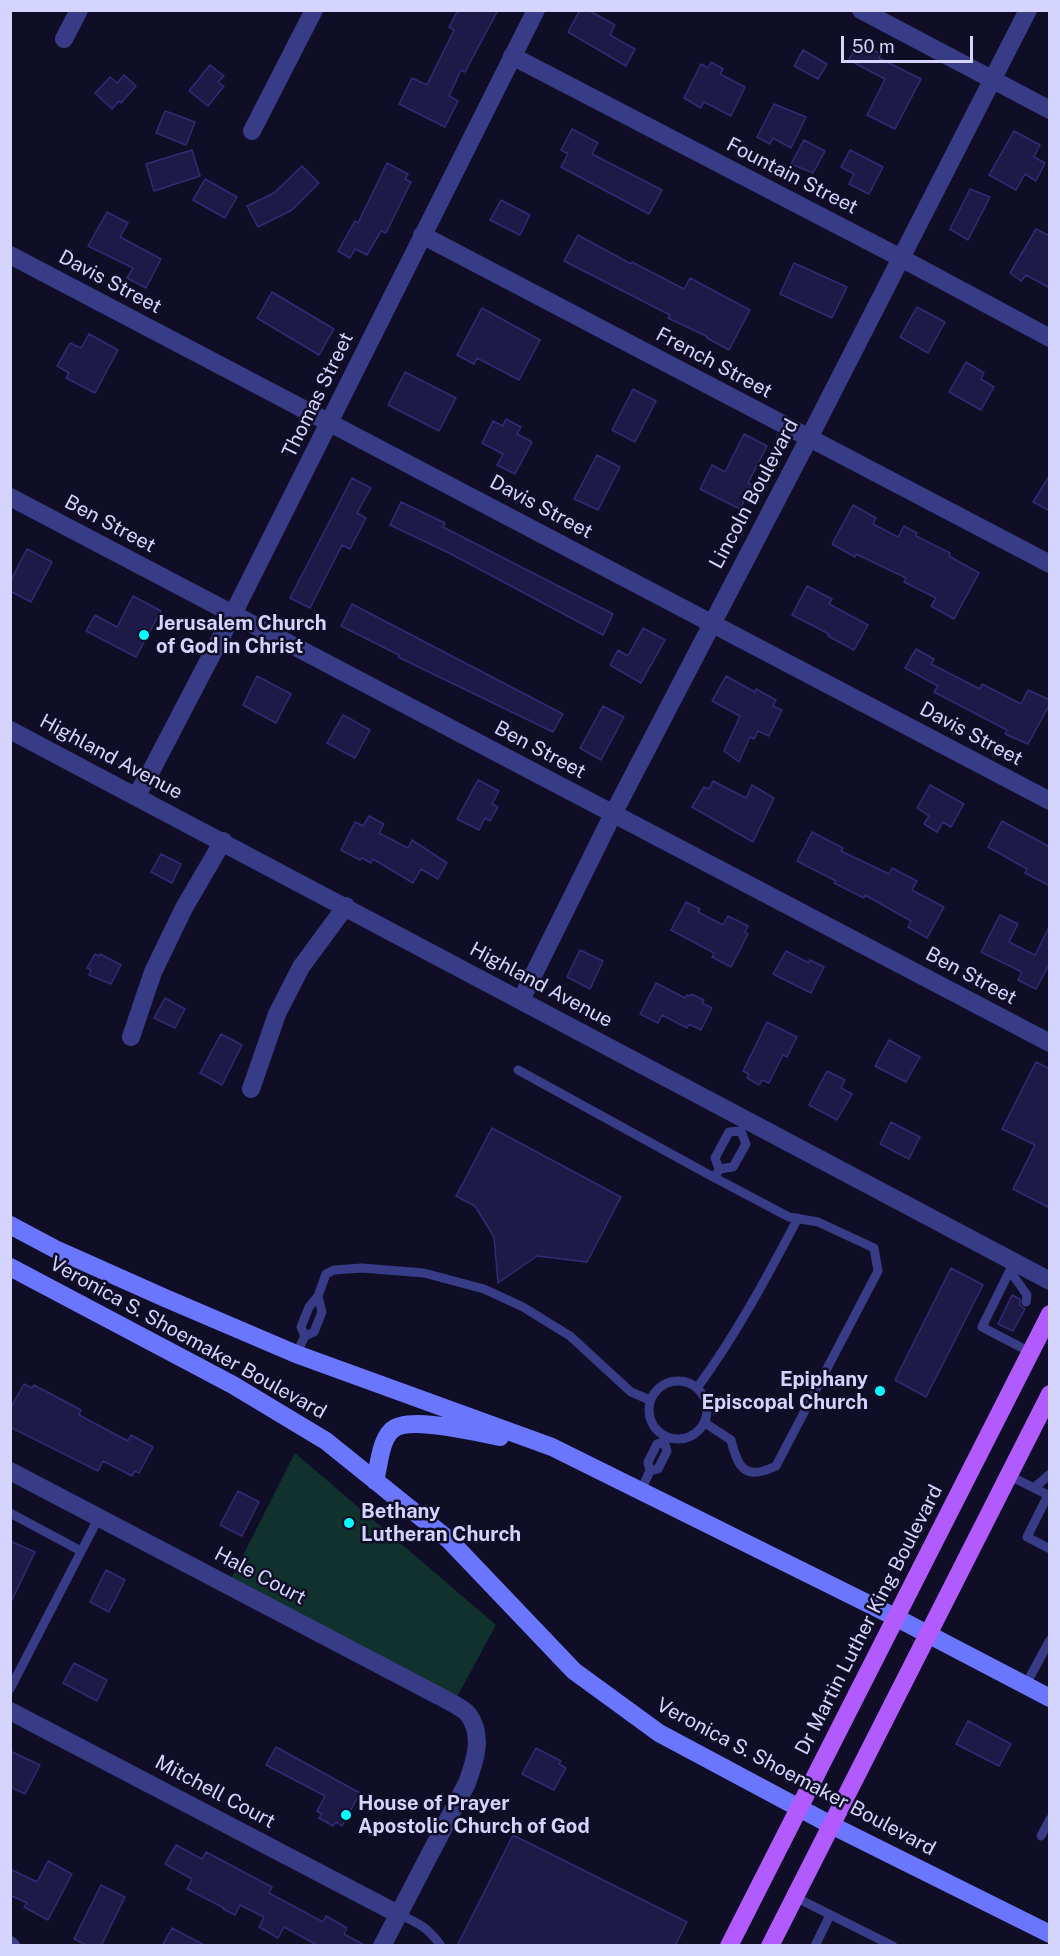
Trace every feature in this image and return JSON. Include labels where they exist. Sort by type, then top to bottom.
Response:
[{"type":"main road","name":"Dr Martin Luther King Boulevard","points":[[729,1946],[1050,1314]]},
{"type":"main road","points":[[770,1946],[1050,1394]]},
{"type":"street","points":[[64,39],[79,10]]},
{"type":"street","points":[[252,131],[314,10]]},
{"type":"street","name":"Thomas Street","points":[[136,796],[150,774],[233,615],[536,10]]},
{"type":"street","points":[[861,10],[1050,110]]},
{"type":"street","name":"Lincoln Boulevard","points":[[521,1000],[614,814],[1028,10]]},
{"type":"street","name":"Fountain Street","points":[[512,56],[1050,338]]},
{"type":"street","name":"French Street","points":[[422,235],[1050,564]]},
{"type":"street","name":"Davis Street","points":[[10,255],[1050,801]]},
{"type":"street","name":"Ben Street","points":[[10,497],[1050,1043]]},
{"type":"street","name":"Highland Avenue","points":[[12,733],[346,906],[521,1000],[744,1126],[1012,1267],[1050,1281]]},
{"type":"street","points":[[131,1037],[153,972],[184,908],[223,841]]},
{"type":"street","points":[[251,1089],[277,1014],[300,968],[346,906]]},
{"type":"street","name":"Veronica S. Shoemaker Boulevard","points":[[10,1226],[55,1249],[296,1354],[552,1447],[895,1617],[1050,1698]]},
{"type":"street","name":"Veronica S. Shoemaker Boulevard","points":[[10,1267],[233,1385],[326,1441],[449,1540],[574,1671],[660,1733],[831,1825],[1050,1934]]},
{"type":"street","points":[[375,1480],[385,1443],[391,1431],[402,1425],[427,1423],[552,1447]]},
{"type":"street","name":"Hale Court","points":[[10,1471],[439,1696],[467,1713],[477,1733],[476,1759],[467,1783],[398,1914]]},
{"type":"street","name":"Mitchell Court","points":[[10,1711],[398,1914]]},
{"type":"street","points":[[382,1946],[398,1914]]},
{"type":"lane","points":[[518,1070],[717,1174],[789,1216],[818,1222],[874,1248],[878,1270],[776,1466],[763,1472],[748,1471],[737,1463],[731,1440],[705,1423]]},
{"type":"lane","points":[[744,1126],[746,1144],[738,1159],[733,1167],[717,1174],[715,1158],[729,1132],[744,1126]]},
{"type":"lane","points":[[697,1388],[727,1345],[798,1218]]},
{"type":"lane","points":[[1012,1267],[1027,1294],[1026,1302]]},
{"type":"lane","points":[[1012,1267],[982,1327],[1030,1352]]},
{"type":"lane","points":[[296,1354],[305,1336],[301,1327],[309,1307],[318,1296],[326,1275],[334,1270],[362,1268],[424,1273],[484,1289],[523,1307],[570,1336],[632,1392],[650,1400]]},
{"type":"lane","points":[[1007,1340],[1012,1331]]},
{"type":"lane","points":[[640,1490],[650,1472],[658,1469],[667,1451],[665,1440],[650,1420],[648,1409],[650,1400],[655,1392],[670,1382],[680,1381],[697,1388],[706,1404],[705,1423],[691,1437],[681,1440],[665,1440]]},
{"type":"lane","points":[[1034,1488],[1050,1474]]},
{"type":"lane","points":[[1008,1475],[1049,1495],[1027,1537],[1050,1549]]},
{"type":"lane","points":[[10,1513],[81,1551]]},
{"type":"lane","points":[[10,1689],[99,1517]]},
{"type":"lane","points":[[1025,1686],[1050,1640]]},
{"type":"lane","points":[[1041,1836],[1050,1819]]},
{"type":"lane","points":[[795,1897],[893,1946]]},
{"type":"lane","points":[[398,1914],[423,1925],[432,1932],[441,1946]]},
{"type":"lane","points":[[815,1946],[830,1915]]},
{"type":"green space","points":[[295,1453],[496,1625],[457,1697],[231,1579]]},
{"type":"building","points":[[458,10],[498,10],[465,72],[461,70],[449,96],[458,101],[445,127],[399,104],[412,78],[427,85],[454,30],[449,27]]},
{"type":"building","points":[[580,10],[588,10],[615,25],[610,35],[635,49],[626,66],[568,32]]},
{"type":"building","points":[[858,42],[881,54],[879,58],[921,79],[895,129],[867,115],[885,79],[849,60]]},
{"type":"building","points":[[803,50],[827,64],[818,79],[794,66]]},
{"type":"building","points":[[711,62],[723,69],[720,74],[745,87],[731,116],[704,102],[701,108],[684,98],[701,64],[708,68]]},
{"type":"building","points":[[210,65],[224,76],[218,82],[224,86],[208,106],[189,91]]},
{"type":"building","points":[[124,75],[136,86],[121,103],[119,101],[112,109],[95,93],[110,77],[117,83]]},
{"type":"building","points":[[774,104],[806,117],[791,148],[773,138],[770,144],[757,137]]},
{"type":"building","points":[[165,111],[195,122],[186,145],[156,133]]},
{"type":"building","points":[[572,129],[598,143],[592,154],[662,190],[649,214],[561,167],[568,154],[561,150]]},
{"type":"building","points":[[1014,131],[1040,145],[1034,157],[1045,163],[1036,181],[1025,174],[1016,190],[989,175]]},
{"type":"building","points":[[804,140],[825,151],[813,173],[791,164]]},
{"type":"building","points":[[192,150],[200,176],[154,191],[146,164]]},
{"type":"building","points":[[850,150],[883,167],[869,194],[849,184],[854,174],[841,167]]},
{"type":"building","points":[[387,163],[408,174],[405,179],[411,182],[386,233],[381,231],[367,255],[355,249],[350,258],[338,251],[355,221],[358,223]]},
{"type":"building","points":[[302,166],[319,183],[292,210],[258,227],[247,206],[274,193]]},
{"type":"building","points":[[205,179],[237,197],[225,218],[193,200]]},
{"type":"building","points":[[970,189],[990,197],[968,240],[950,229]]},
{"type":"building","points":[[501,200],[530,215],[520,235],[490,220]]},
{"type":"building","points":[[107,212],[128,223],[120,237],[161,259],[146,288],[127,278],[133,268],[88,246]]},
{"type":"building","points":[[1036,229],[1050,236],[1050,288],[1026,275],[1021,281],[1010,273]]},
{"type":"building","points":[[578,235],[684,289],[690,278],[750,310],[729,350],[668,318],[670,315],[564,261]]},
{"type":"building","points":[[794,263],[847,287],[832,318],[780,294]]},
{"type":"building","points":[[272,292],[334,329],[319,355],[257,318]]},
{"type":"building","points":[[917,307],[945,322],[928,353],[900,337]]},
{"type":"building","points":[[482,308],[540,340],[519,380],[477,358],[474,364],[457,355]]},
{"type":"building","points":[[89,334],[118,350],[95,393],[66,378],[69,373],[57,366],[70,343],[81,348]]},
{"type":"building","points":[[966,362],[984,373],[981,379],[994,387],[981,410],[949,392]]},
{"type":"building","points":[[405,372],[456,398],[439,431],[388,405]]},
{"type":"building","points":[[633,389],[656,401],[635,442],[612,430]]},
{"type":"building","points":[[506,419],[521,427],[517,434],[532,442],[515,474],[497,465],[503,454],[482,443],[493,421],[503,426]]},
{"type":"building","points":[[744,434],[767,446],[748,483],[752,485],[740,509],[700,489],[712,465],[725,472]]},
{"type":"building","points":[[597,455],[620,467],[598,510],[574,499]]},
{"type":"building","points":[[1050,475],[1050,511],[1033,502]]},
{"type":"building","points":[[352,478],[371,488],[357,513],[366,518],[350,549],[342,545],[310,608],[290,598]]},
{"type":"building","points":[[401,502],[445,523],[443,527],[613,614],[603,635],[449,553],[390,525]]},
{"type":"building","points":[[853,505],[876,518],[873,524],[898,537],[904,526],[917,533],[916,536],[950,553],[949,556],[979,573],[954,619],[931,606],[936,598],[904,582],[906,578],[856,554],[855,557],[832,544]]},
{"type":"building","points":[[27,549],[52,562],[31,602],[10,591],[10,582]]},
{"type":"building","points":[[807,586],[832,599],[829,604],[868,625],[854,650],[792,615]]},
{"type":"building","points":[[133,596],[161,611],[136,657],[86,631],[95,615],[117,627]]},
{"type":"building","points":[[352,604],[563,714],[553,732],[398,657],[399,655],[341,626]]},
{"type":"building","points":[[643,628],[665,640],[641,683],[610,665],[618,650],[628,656]]},
{"type":"building","points":[[916,649],[934,659],[931,664],[980,689],[982,684],[1021,704],[1028,690],[1050,700],[1028,744],[1005,734],[1007,730],[934,692],[938,686],[905,668]]},
{"type":"building","points":[[257,676],[291,694],[276,723],[243,705]]},
{"type":"building","points":[[726,676],[755,692],[756,689],[776,700],[773,706],[782,710],[769,736],[758,731],[754,739],[750,737],[739,762],[724,751],[740,716],[712,701]]},
{"type":"building","points":[[603,706],[624,717],[601,760],[580,748]]},
{"type":"building","points":[[343,715],[370,730],[355,758],[327,743]]},
{"type":"building","points":[[478,780],[499,791],[492,804],[498,807],[490,821],[485,818],[479,830],[457,819]]},
{"type":"building","points":[[713,781],[746,798],[752,785],[774,798],[753,842],[692,807],[704,787],[709,789]]},
{"type":"building","points":[[930,785],[964,804],[951,827],[943,822],[937,832],[924,824],[929,816],[917,808]]},
{"type":"building","points":[[369,816],[384,824],[379,833],[408,848],[412,840],[447,863],[438,879],[421,869],[413,883],[373,859],[371,863],[362,858],[360,860],[341,850],[355,822],[363,826]]},
{"type":"building","points":[[1002,821],[1050,847],[1050,886],[1025,873],[1027,869],[988,847]]},
{"type":"building","points":[[812,832],[843,848],[841,851],[889,874],[892,868],[917,881],[912,890],[944,907],[927,938],[908,927],[911,921],[865,895],[864,898],[834,883],[836,881],[797,861]]},
{"type":"building","points":[[161,854],[181,864],[172,883],[151,872]]},
{"type":"building","points":[[686,902],[700,909],[698,912],[723,925],[728,916],[748,926],[745,932],[748,934],[731,967],[712,957],[714,953],[671,930]]},
{"type":"building","points":[[1000,915],[1018,924],[1009,942],[1035,955],[1050,925],[1050,963],[1036,989],[1018,980],[1022,972],[981,952]]},
{"type":"building","points":[[580,950],[603,961],[590,989],[567,977]]},
{"type":"building","points":[[786,951],[809,963],[810,960],[824,967],[811,993],[773,974]]},
{"type":"building","points":[[95,954],[99,956],[100,954],[121,965],[111,984],[89,975],[91,970],[87,968]]},
{"type":"building","points":[[656,983],[685,998],[691,994],[704,1000],[702,1003],[712,1008],[701,1030],[689,1024],[687,1028],[662,1015],[658,1023],[640,1014]]},
{"type":"building","points":[[165,998],[185,1009],[175,1028],[154,1018]]},
{"type":"building","points":[[767,1022],[797,1037],[787,1057],[783,1055],[769,1083],[762,1080],[759,1085],[747,1078],[749,1074],[743,1071]]},
{"type":"building","points":[[221,1034],[242,1045],[222,1085],[200,1073]]},
{"type":"building","points":[[889,1040],[920,1057],[906,1082],[875,1066]]},
{"type":"building","points":[[1036,1062],[1050,1069],[1050,1208],[1013,1189],[1035,1145],[1002,1129]]},
{"type":"building","points":[[827,1071],[845,1080],[841,1088],[852,1094],[837,1120],[809,1105]]},
{"type":"building","points":[[891,1122],[920,1137],[909,1159],[880,1144]]},
{"type":"building","points":[[492,1128],[621,1197],[587,1262],[537,1256],[498,1283],[494,1237],[475,1206],[456,1196]]},
{"type":"building","points":[[951,1268],[983,1285],[926,1397],[895,1380]]},
{"type":"building","points":[[1012,1295],[1020,1299],[1020,1305],[1025,1309],[1013,1331],[998,1324]]},
{"type":"building","points":[[24,1384],[32,1388],[34,1385],[81,1410],[79,1415],[128,1441],[131,1435],[153,1447],[139,1473],[135,1471],[132,1476],[103,1461],[98,1471],[10,1427],[10,1409]]},
{"type":"building","points":[[238,1491],[259,1502],[242,1536],[220,1525]]},
{"type":"building","points":[[10,1541],[35,1552],[10,1604]]},
{"type":"building","points":[[106,1570],[125,1580],[109,1612],[90,1602]]},
{"type":"building","points":[[74,1663],[107,1680],[97,1701],[63,1683]]},
{"type":"building","points":[[968,1721],[1011,1744],[999,1766],[956,1744]]},
{"type":"building","points":[[276,1747],[360,1793],[342,1826],[336,1822],[333,1826],[319,1818],[322,1814],[317,1811],[325,1796],[266,1765]]},
{"type":"building","points":[[536,1748],[561,1761],[559,1764],[566,1768],[554,1790],[522,1774]]},
{"type":"building","points":[[10,1751],[40,1765],[25,1794],[10,1787]]},
{"type":"building","points":[[513,1835],[687,1922],[675,1946],[457,1946]]},
{"type":"building","points":[[176,1845],[202,1859],[206,1852],[272,1887],[269,1893],[323,1922],[326,1916],[347,1928],[344,1934],[366,1946],[319,1946],[284,1927],[278,1938],[259,1927],[264,1917],[240,1905],[235,1915],[223,1909],[187,1889],[192,1879],[165,1864]]},
{"type":"building","points":[[48,1861],[72,1874],[48,1920],[24,1907],[27,1903],[10,1895],[10,1869],[37,1882]]},
{"type":"building","points":[[101,1885],[125,1897],[101,1946],[88,1946],[74,1939]]},
{"type":"building","points":[[172,1928],[206,1946],[162,1946]]},
{"type":"place","name":"Jerusalem Church of God in Christ","points":[[144,635]]},
{"type":"place","name":"Epiphany Episcopal Church","points":[[880,1391]]},
{"type":"place","name":"Bethany Lutheran Church","points":[[349,1523]]},
{"type":"place","name":"House of Prayer Apostolic Church of God","points":[[346,1815]]}]
